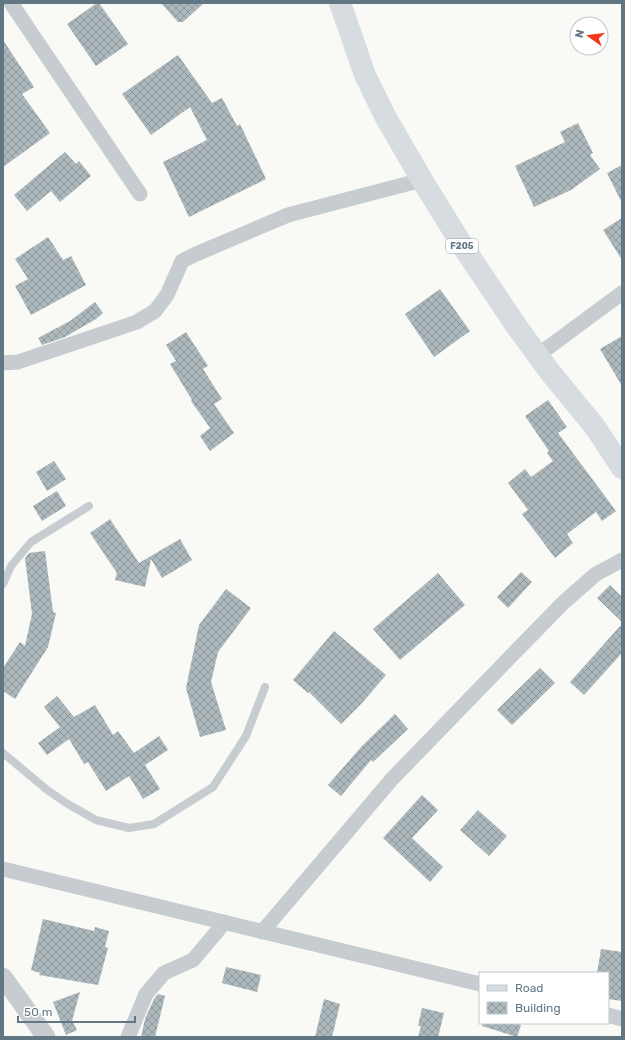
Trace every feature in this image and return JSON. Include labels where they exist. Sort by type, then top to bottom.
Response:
[{"type":"main road","name":"F205","points":[[340,3],[365,74],[385,116],[422,180],[464,248],[538,355],[595,427],[622,468]]},
{"type":"street","points":[[12,3],[140,194]]},
{"type":"street","points":[[3,363],[18,362],[137,322],[155,311],[167,295],[182,261],[194,255],[288,215],[422,180]]},
{"type":"street","points":[[538,355],[622,293]]},
{"type":"street","points":[[262,932],[392,779],[564,602],[596,574],[622,560]]},
{"type":"street","points":[[3,869],[479,984]]},
{"type":"street","points":[[128,1037],[146,994],[164,973],[193,960],[225,922]]},
{"type":"street","points":[[3,977],[46,1037]]},
{"type":"street","points":[[609,1015],[622,1018]]},
{"type":"lane","points":[[3,584],[11,566],[31,542],[89,506]]},
{"type":"lane","points":[[3,753],[46,789],[66,803],[96,820],[129,828],[154,824],[213,787],[246,736],[265,687]]},
{"type":"building","points":[[99,3],[128,44],[96,66],[67,24]]},
{"type":"building","points":[[161,3],[204,3],[183,22],[178,22]]},
{"type":"building","points":[[3,40],[34,87],[22,94],[50,133],[3,167]]},
{"type":"building","points":[[178,55],[212,103],[222,98],[237,126],[240,124],[266,179],[189,217],[163,162],[207,140],[190,107],[151,135],[122,94]]},
{"type":"building","points":[[578,123],[593,153],[590,155],[600,169],[571,190],[534,207],[515,166],[565,142],[560,132]]},
{"type":"building","points":[[65,152],[76,164],[79,161],[91,176],[60,202],[51,191],[27,211],[14,195]]},
{"type":"building","points":[[622,165],[622,203],[607,173]]},
{"type":"building","points":[[622,218],[622,260],[603,230]]},
{"type":"building","points":[[48,237],[63,260],[71,256],[86,285],[31,315],[15,286],[28,279],[15,259]]},
{"type":"building","points":[[440,289],[470,331],[434,357],[405,314]]},
{"type":"building","points":[[95,302],[103,313],[96,319],[65,337],[42,345],[38,338],[70,321]]},
{"type":"building","points":[[186,332],[208,366],[203,369],[222,399],[214,404],[234,433],[210,451],[200,436],[210,428],[191,401],[192,400],[170,364],[176,361],[166,345]]},
{"type":"building","points":[[622,336],[622,386],[600,349]]},
{"type":"building","points":[[548,400],[567,427],[558,433],[616,511],[602,521],[596,512],[567,534],[573,543],[555,558],[522,514],[528,510],[508,483],[525,469],[531,477],[553,461],[547,453],[549,451],[525,416]]},
{"type":"building","points":[[54,461],[66,479],[47,491],[36,472]]},
{"type":"building","points":[[57,491],[66,506],[42,521],[33,506]]},
{"type":"building","points":[[110,519],[139,563],[180,539],[192,560],[162,578],[151,559],[145,587],[115,580],[117,573],[90,533]]},
{"type":"building","points":[[45,551],[53,612],[56,613],[48,647],[15,699],[3,691],[3,668],[20,642],[25,646],[32,614],[25,558],[29,553]]},
{"type":"building","points":[[521,572],[532,582],[508,608],[497,597]]},
{"type":"building","points":[[438,573],[465,605],[400,660],[373,629]]},
{"type":"building","points":[[610,585],[622,597],[622,622],[597,598]]},
{"type":"building","points":[[226,589],[251,608],[218,652],[211,682],[226,730],[200,737],[186,688],[199,625]]},
{"type":"building","points":[[622,624],[622,653],[584,695],[570,682]]},
{"type":"building","points":[[334,631],[386,675],[362,703],[341,724],[309,692],[308,693],[293,680]]},
{"type":"building","points":[[540,668],[555,683],[512,725],[497,710]]},
{"type":"building","points":[[57,696],[74,717],[95,705],[113,735],[118,731],[134,753],[159,736],[168,750],[145,765],[160,789],[143,799],[129,776],[106,791],[88,762],[84,764],[69,739],[47,755],[38,743],[60,727],[44,707]]},
{"type":"building","points":[[395,714],[408,729],[373,762],[371,760],[341,796],[328,785],[362,746]]},
{"type":"building","points":[[422,795],[438,810],[412,838],[443,867],[430,882],[383,838]]},
{"type":"building","points":[[478,810],[507,836],[489,856],[460,830]]},
{"type":"building","points":[[43,919],[94,931],[95,927],[109,931],[105,947],[108,948],[98,985],[39,975],[40,973],[31,970]]},
{"type":"building","points":[[601,949],[622,952],[622,1001],[609,999],[609,972],[597,972]]},
{"type":"building","points":[[226,967],[261,975],[257,992],[222,983]]},
{"type":"building","points":[[80,992],[72,1021],[77,1030],[66,1035],[53,1002]]},
{"type":"building","points":[[158,994],[165,996],[155,1037],[141,1037],[145,1019],[154,999]]},
{"type":"building","points":[[324,999],[340,1004],[332,1037],[315,1037]]},
{"type":"building","points":[[422,1008],[444,1013],[438,1037],[418,1037],[421,1026],[418,1026]]},
{"type":"building","points":[[482,1024],[521,1025],[517,1037],[482,1026]]}]
